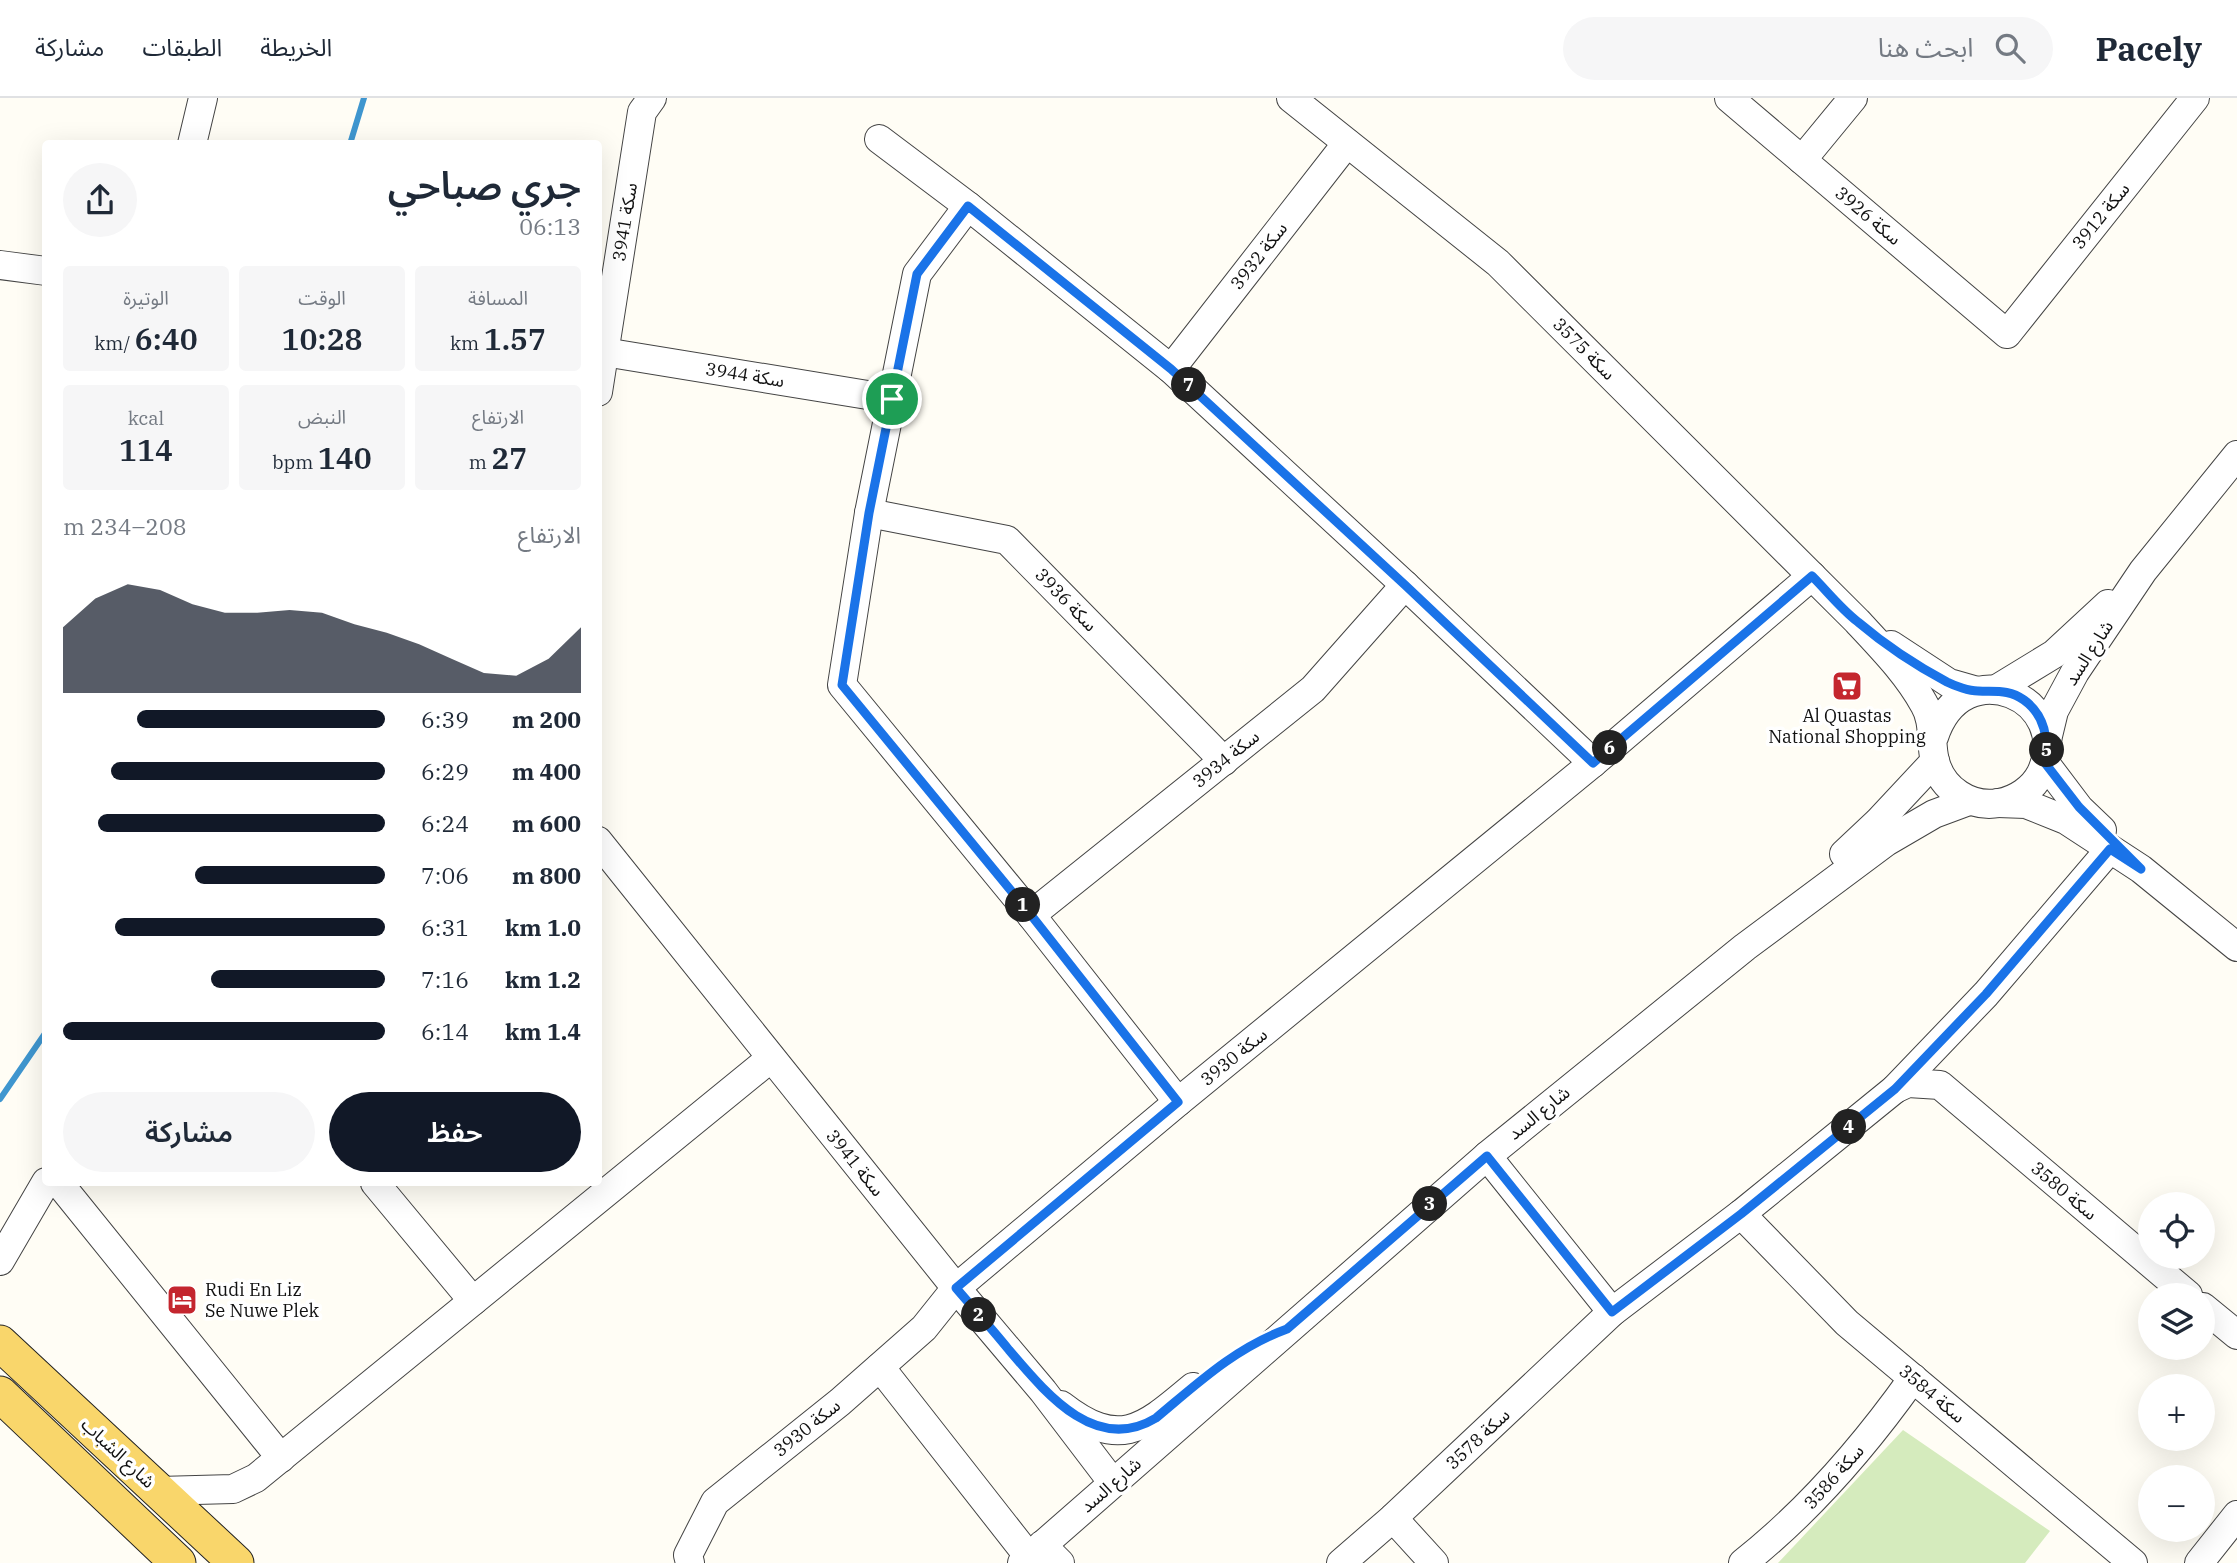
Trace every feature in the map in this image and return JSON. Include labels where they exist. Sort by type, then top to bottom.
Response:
[{"type":"main road","name":"شارع الشباب","points":[[0,1343],[236,1563]]},
{"type":"main road","points":[[0,1394],[178,1563]]},
{"type":"street","points":[[193,140],[203,98]]},
{"type":"street","name":"سكة 3941","points":[[602,351],[642,112],[652,98]]},
{"type":"street","name":"سكة 3575","points":[[1291,98],[1498,264],[1857,621],[1899,667],[1926,705],[1934,749]]},
{"type":"street","name":"سكة 3926","points":[[1729,98],[2007,334]]},
{"type":"street","points":[[1802,160],[1853,98]]},
{"type":"street","name":"سكة 3912","points":[[2007,334],[2195,98]]},
{"type":"street","points":[[879,139],[968,206],[1171,369],[1593,763]]},
{"type":"street","name":"سكة 3932","points":[[1171,369],[1348,143]]},
{"type":"street","points":[[968,206],[917,274],[869,513],[842,685],[1031,915],[1178,1102]]},
{"type":"street","points":[[0,265],[42,270]]},
{"type":"street","name":"سكة 3944","points":[[602,351],[892,399]]},
{"type":"street","name":"شارع السد","points":[[2046,752],[2054,710],[2076,672],[2143,571],[2237,455]]},
{"type":"street","name":"سكة 3936","points":[[869,513],[1007,540],[1224,761]]},
{"type":"street","name":"شارع السد","points":[[1986,690],[2053,654],[2143,571]]},
{"type":"street","name":"سكة 3930","points":[[690,1563],[688,1555],[715,1502],[840,1402],[924,1328],[956,1288],[1178,1102],[1593,763],[1812,576]]},
{"type":"street","name":"سكة 3934","points":[[1031,915],[1314,689],[1405,585]]},
{"type":"street","name":"سكة 3575","points":[[1857,621],[1949,682],[1986,690]]},
{"type":"street","points":[[1997,803],[2013,799],[2027,790],[2038,778],[2046,752],[2043,725],[2036,712],[2024,700],[2010,693],[1986,690],[1962,697],[1949,708],[1939,722],[1934,749],[1941,777],[1952,790],[1969,801],[1997,803],[2025,804],[2066,820],[2141,869]]},
{"type":"street","name":"شارع السد","points":[[1745,947],[1878,822],[1934,749]]},
{"type":"street","points":[[2046,752],[2079,807],[2141,869],[2237,947]]},
{"type":"street","name":"شارع السد","points":[[1038,1557],[1113,1483],[1487,1156],[1745,947],[1886,842],[1934,814],[1969,801]]},
{"type":"street","name":"سكة 3941","points":[[602,846],[956,1288],[1044,1391],[1113,1483]]},
{"type":"street","name":"سكة 3578","points":[[1341,1563],[1393,1518],[1612,1312],[1741,1214],[1895,1089],[1986,994],[2110,849]]},
{"type":"street","points":[[159,1491],[233,1489],[256,1478],[771,1058]]},
{"type":"street","name":"سكة 3580","points":[[1895,1089],[1908,1083],[1940,1085],[2174,1283]]},
{"type":"street","points":[[1487,1156],[1612,1312]]},
{"type":"street","points":[[0,1261],[44,1186]]},
{"type":"street","points":[[60,1186],[281,1458]]},
{"type":"street","points":[[377,1186],[473,1301]]},
{"type":"street","name":"سكة 3584","points":[[1741,1214],[1847,1323],[2133,1563]]},
{"type":"street","points":[[2215,1317],[2237,1335]]},
{"type":"street","points":[[1044,1391],[1083,1419],[1101,1427],[1129,1430],[1156,1418],[1234,1354],[1260,1339],[1287,1329]]},
{"type":"street","points":[[880,1367],[1038,1557]]},
{"type":"street","name":"سكة 3586","points":[[1743,1563],[1800,1514],[1841,1472],[1913,1378]]},
{"type":"street","points":[[2199,1563],[2237,1515]]},
{"type":"street","points":[[1393,1518],[1433,1563]]},
{"type":"green space","points":[[1903,1430],[2050,1531],[2025,1563],[1778,1563]]},
{"type":"waterway","points":[[351,140],[364,98]]},
{"type":"waterway","points":[[0,1099],[42,1038]]},
{"type":"place","name":"Al Quastas National Shopping","points":[[1847,686]]},
{"type":"place","name":"Rudi En Liz Se Nuwe Plek","points":[[182,1300]]},
{"type":"route","points":[[968,206],[1171,369],[1593,763],[1812,576],[1857,621],[1949,682],[1977,691],[2010,693],[2024,700],[2036,712],[2048,740],[2045,763],[2079,807],[2141,869],[2110,849],[1986,994],[1895,1089],[1797,1170],[1612,1312],[1487,1156],[1287,1329],[1260,1339],[1234,1354],[1144,1425],[1129,1430],[1101,1427],[1067,1409],[1044,1391],[956,1288],[1178,1102],[1031,915],[842,685],[869,513],[892,399],[917,274],[968,206]]}]
